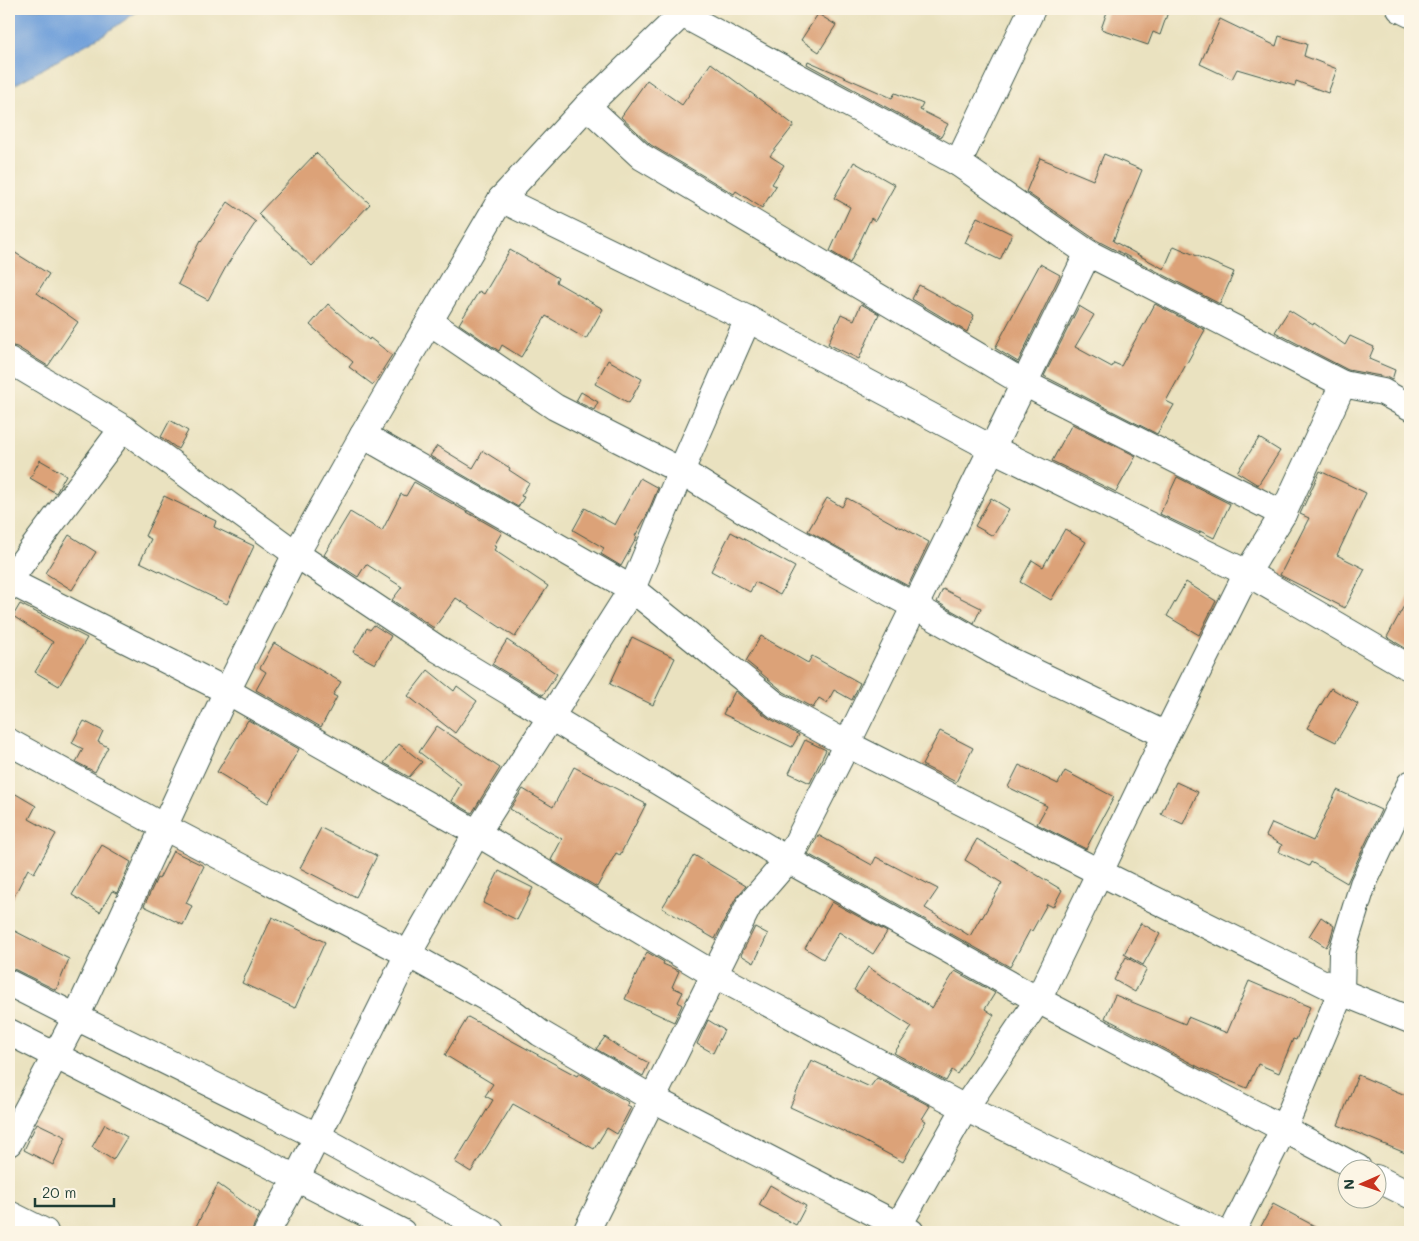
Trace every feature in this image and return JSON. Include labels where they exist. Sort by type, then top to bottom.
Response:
[{"type":"street","points":[[958,163],[1032,9]]},
{"type":"street","points":[[1400,9],[1410,14]]},
{"type":"street","points":[[9,1142],[76,1017],[227,691],[296,554],[501,198],[587,106],[684,12],[958,163],[1088,253],[1343,384],[1383,392],[1410,407]]},
{"type":"street","points":[[587,106],[642,157],[1024,383],[1283,514]]},
{"type":"street","points":[[501,198],[748,319],[993,449],[1247,573],[1410,668]]},
{"type":"street","points":[[586,1232],[749,905],[788,860],[993,449],[1088,253]]},
{"type":"street","points":[[267,1232],[408,954],[477,833],[632,589],[681,471],[748,319]]},
{"type":"street","points":[[430,322],[555,407],[681,471],[776,530],[1009,660],[1166,735]]},
{"type":"street","points":[[9,360],[122,428],[296,554],[438,649],[788,860],[1038,1000],[1338,1158]]},
{"type":"street","points":[[9,742],[164,827],[408,954],[515,1014],[540,1033],[653,1099],[902,1230],[965,1108],[1038,1000],[1166,735],[1247,573],[1283,514],[1343,384]]},
{"type":"street","points":[[122,428],[9,581],[227,691],[477,833],[715,975],[965,1108],[1219,1232]]},
{"type":"street","points":[[363,435],[632,589],[776,705],[847,744],[1099,872],[1341,992],[1410,1020]]},
{"type":"street","points":[[1232,1232],[1283,1130],[1341,992],[1342,952],[1363,884],[1410,784]]},
{"type":"street","points":[[9,982],[317,1136],[491,1232]]},
{"type":"street","points":[[9,1032],[402,1232]]},
{"type":"street","points":[[1386,1183],[1410,1195]]},
{"type":"street","points":[[9,1214],[45,1232]]},
{"type":"water","points":[[9,9],[141,9],[106,33],[9,88]]},
{"type":"building","points":[[1108,9],[1169,9],[1160,35],[1153,32],[1148,45],[1101,29]]},
{"type":"building","points":[[818,14],[836,25],[819,52],[801,40]]},
{"type":"building","points":[[1220,19],[1276,46],[1279,36],[1307,44],[1304,56],[1337,69],[1328,93],[1296,81],[1295,86],[1237,69],[1232,79],[1200,64]]},
{"type":"building","points":[[808,61],[892,98],[895,93],[923,104],[920,110],[948,124],[941,137],[807,64]]},
{"type":"building","points":[[711,63],[794,125],[770,156],[784,165],[772,184],[776,186],[762,208],[736,191],[734,194],[651,145],[621,117],[647,80],[682,105]]},
{"type":"building","points":[[316,153],[370,204],[312,266],[258,214]]},
{"type":"building","points":[[1104,154],[1142,170],[1113,241],[1164,269],[1174,246],[1234,272],[1220,304],[1096,240],[1026,192],[1040,158],[1093,180]]},
{"type":"building","points":[[854,162],[895,185],[875,221],[871,218],[850,263],[830,251],[850,207],[834,198]]},
{"type":"building","points":[[228,202],[256,222],[227,265],[208,300],[178,284],[200,241]]},
{"type":"building","points":[[977,217],[1012,234],[1000,260],[965,243]]},
{"type":"building","points":[[9,249],[49,274],[37,293],[78,322],[48,366],[17,347],[9,345]]},
{"type":"building","points":[[510,250],[558,278],[556,282],[603,309],[586,339],[546,316],[521,357],[502,345],[499,351],[459,324],[479,291],[484,294]]},
{"type":"building","points":[[1040,264],[1060,275],[1018,362],[995,348]]},
{"type":"building","points":[[919,285],[974,315],[967,332],[912,299]]},
{"type":"building","points":[[328,304],[369,340],[370,338],[392,355],[373,385],[349,367],[353,362],[310,325]]},
{"type":"building","points":[[861,304],[879,314],[859,359],[828,344],[841,314],[854,320]]},
{"type":"building","points":[[1155,304],[1205,330],[1166,401],[1174,405],[1157,434],[1044,376],[1079,306],[1094,315],[1075,347],[1112,367],[1114,363],[1121,366]]},
{"type":"building","points":[[1289,310],[1313,325],[1314,323],[1345,345],[1350,336],[1374,347],[1369,359],[1395,370],[1392,380],[1386,377],[1348,370],[1275,332]]},
{"type":"building","points":[[608,360],[642,379],[629,403],[595,384]]},
{"type":"building","points":[[581,392],[598,402],[594,410],[576,401]]},
{"type":"building","points":[[170,420],[188,431],[178,449],[161,437]]},
{"type":"building","points":[[1072,424],[1136,456],[1116,492],[1052,461]]},
{"type":"building","points":[[1259,438],[1280,451],[1258,485],[1237,472]]},
{"type":"building","points":[[437,446],[473,468],[483,451],[510,468],[509,470],[529,483],[521,496],[524,497],[518,507],[430,456]]},
{"type":"building","points":[[40,460],[66,475],[56,493],[30,478]]},
{"type":"building","points":[[1320,471],[1366,493],[1337,555],[1365,569],[1345,608],[1280,575],[1309,518],[1300,514]]},
{"type":"building","points":[[1177,477],[1230,504],[1214,538],[1160,514]]},
{"type":"building","points":[[640,478],[658,488],[646,517],[635,536],[637,537],[621,566],[601,554],[604,548],[573,530],[585,508],[615,525]]},
{"type":"building","points":[[414,482],[502,532],[494,546],[496,547],[494,550],[548,586],[515,637],[456,598],[434,628],[392,600],[402,587],[366,564],[358,577],[324,555],[350,512],[382,531],[401,494],[406,496]]},
{"type":"building","points":[[164,496],[216,521],[214,527],[254,546],[227,604],[140,562],[151,539],[145,536]]},
{"type":"building","points":[[827,498],[842,507],[847,498],[929,542],[908,586],[808,531]]},
{"type":"building","points":[[991,498],[1009,509],[993,536],[975,526]]},
{"type":"building","points":[[1065,529],[1086,542],[1051,600],[1020,582],[1032,560],[1043,567]]},
{"type":"building","points":[[731,532],[795,567],[780,595],[755,582],[750,592],[711,571]]},
{"type":"building","points":[[69,535],[96,552],[72,590],[45,573]]},
{"type":"building","points":[[1186,582],[1216,601],[1199,635],[1167,616]]},
{"type":"building","points":[[943,589],[981,608],[974,623],[937,602]]},
{"type":"building","points":[[1410,595],[1410,651],[1387,637]]},
{"type":"building","points":[[20,604],[87,638],[59,686],[35,672],[53,642],[13,616]]},
{"type":"building","points":[[374,625],[391,636],[375,664],[353,652],[367,628],[370,630]]},
{"type":"building","points":[[761,636],[808,663],[812,656],[860,683],[852,700],[834,690],[827,703],[819,698],[813,708],[784,692],[746,661]]},
{"type":"building","points":[[632,637],[675,658],[653,705],[610,684]]},
{"type":"building","points":[[507,640],[557,674],[543,695],[492,664]]},
{"type":"building","points":[[274,643],[341,682],[333,695],[337,697],[321,727],[256,690],[266,672],[260,668]]},
{"type":"building","points":[[428,670],[454,691],[457,686],[477,701],[455,733],[408,696]]},
{"type":"building","points":[[1331,688],[1358,704],[1336,742],[1307,728]]},
{"type":"building","points":[[735,691],[767,717],[799,735],[792,747],[723,714]]},
{"type":"building","points":[[248,720],[299,749],[268,803],[217,772]]},
{"type":"building","points":[[84,721],[103,731],[98,742],[108,747],[95,772],[76,762],[83,749],[72,743]]},
{"type":"building","points":[[437,726],[500,768],[472,813],[451,801],[461,784],[419,752]]},
{"type":"building","points":[[940,731],[973,748],[956,782],[922,765]]},
{"type":"building","points":[[805,740],[826,750],[810,783],[789,773]]},
{"type":"building","points":[[399,744],[422,762],[409,777],[384,763]]},
{"type":"building","points":[[1019,765],[1058,784],[1065,771],[1114,797],[1086,849],[1037,824],[1047,806],[1008,787]]},
{"type":"building","points":[[574,767],[646,804],[620,855],[616,853],[597,887],[551,860],[562,839],[510,809],[523,789],[553,807]]},
{"type":"building","points":[[1176,782],[1198,792],[1183,824],[1161,814]]},
{"type":"building","points":[[9,790],[36,806],[29,819],[56,834],[34,873],[28,869],[9,906]]},
{"type":"building","points":[[1337,790],[1381,810],[1347,883],[1311,862],[1309,866],[1279,852],[1282,845],[1266,836],[1272,823],[1313,841]]},
{"type":"building","points":[[321,828],[377,856],[356,897],[300,868]]},
{"type":"building","points":[[818,835],[872,865],[876,857],[938,889],[925,908],[970,936],[1002,883],[965,860],[977,839],[1062,890],[1053,907],[1047,904],[1010,967],[808,854]]},
{"type":"building","points":[[102,845],[131,862],[117,893],[112,891],[100,912],[72,895]]},
{"type":"building","points":[[173,851],[204,866],[186,903],[192,906],[183,925],[144,906],[157,878],[159,879]]},
{"type":"building","points":[[694,855],[746,886],[736,898],[715,939],[662,908]]},
{"type":"building","points":[[499,871],[533,888],[517,920],[483,903]]},
{"type":"building","points":[[832,902],[887,932],[873,954],[839,932],[823,959],[805,948]]},
{"type":"building","points":[[272,917],[325,942],[295,1008],[242,983]]},
{"type":"building","points":[[1321,917],[1334,926],[1326,947],[1309,936]]},
{"type":"building","points":[[1141,923],[1160,934],[1143,965],[1124,954]]},
{"type":"building","points":[[755,927],[768,934],[754,963],[741,955]]},
{"type":"building","points":[[9,928],[69,959],[56,990],[9,968]]},
{"type":"building","points":[[647,952],[664,962],[663,964],[679,971],[672,987],[683,992],[678,1002],[682,1005],[674,1022],[625,999]]},
{"type":"building","points":[[1126,957],[1147,969],[1135,992],[1114,980]]},
{"type":"building","points":[[868,967],[932,1008],[955,971],[995,993],[985,1009],[994,1015],[957,1074],[952,1070],[946,1081],[894,1053],[912,1027],[854,990]]},
{"type":"building","points":[[1249,981],[1310,1007],[1296,1040],[1293,1039],[1279,1073],[1258,1064],[1247,1088],[1210,1073],[1105,1018],[1115,995],[1185,1024],[1188,1017],[1227,1033]]},
{"type":"building","points":[[468,1017],[577,1076],[579,1073],[628,1102],[627,1105],[631,1107],[617,1134],[607,1128],[594,1149],[513,1104],[471,1172],[455,1162],[493,1100],[485,1096],[493,1084],[445,1055]]},
{"type":"building","points":[[708,1020],[724,1030],[713,1053],[697,1044]]},
{"type":"building","points":[[605,1037],[617,1046],[649,1063],[643,1076],[596,1049]]},
{"type":"building","points":[[811,1060],[870,1087],[877,1078],[930,1106],[922,1119],[926,1121],[903,1162],[862,1140],[790,1107]]},
{"type":"building","points":[[1358,1075],[1410,1097],[1410,1155],[1338,1125]]},
{"type":"building","points":[[37,1123],[66,1137],[53,1165],[24,1150]]},
{"type":"building","points":[[105,1124],[127,1137],[113,1160],[92,1147]]},
{"type":"building","points":[[218,1184],[260,1214],[252,1232],[193,1232]]},
{"type":"building","points":[[770,1185],[806,1206],[796,1225],[759,1205]]},
{"type":"building","points":[[1273,1204],[1326,1232],[1258,1232]]}]
